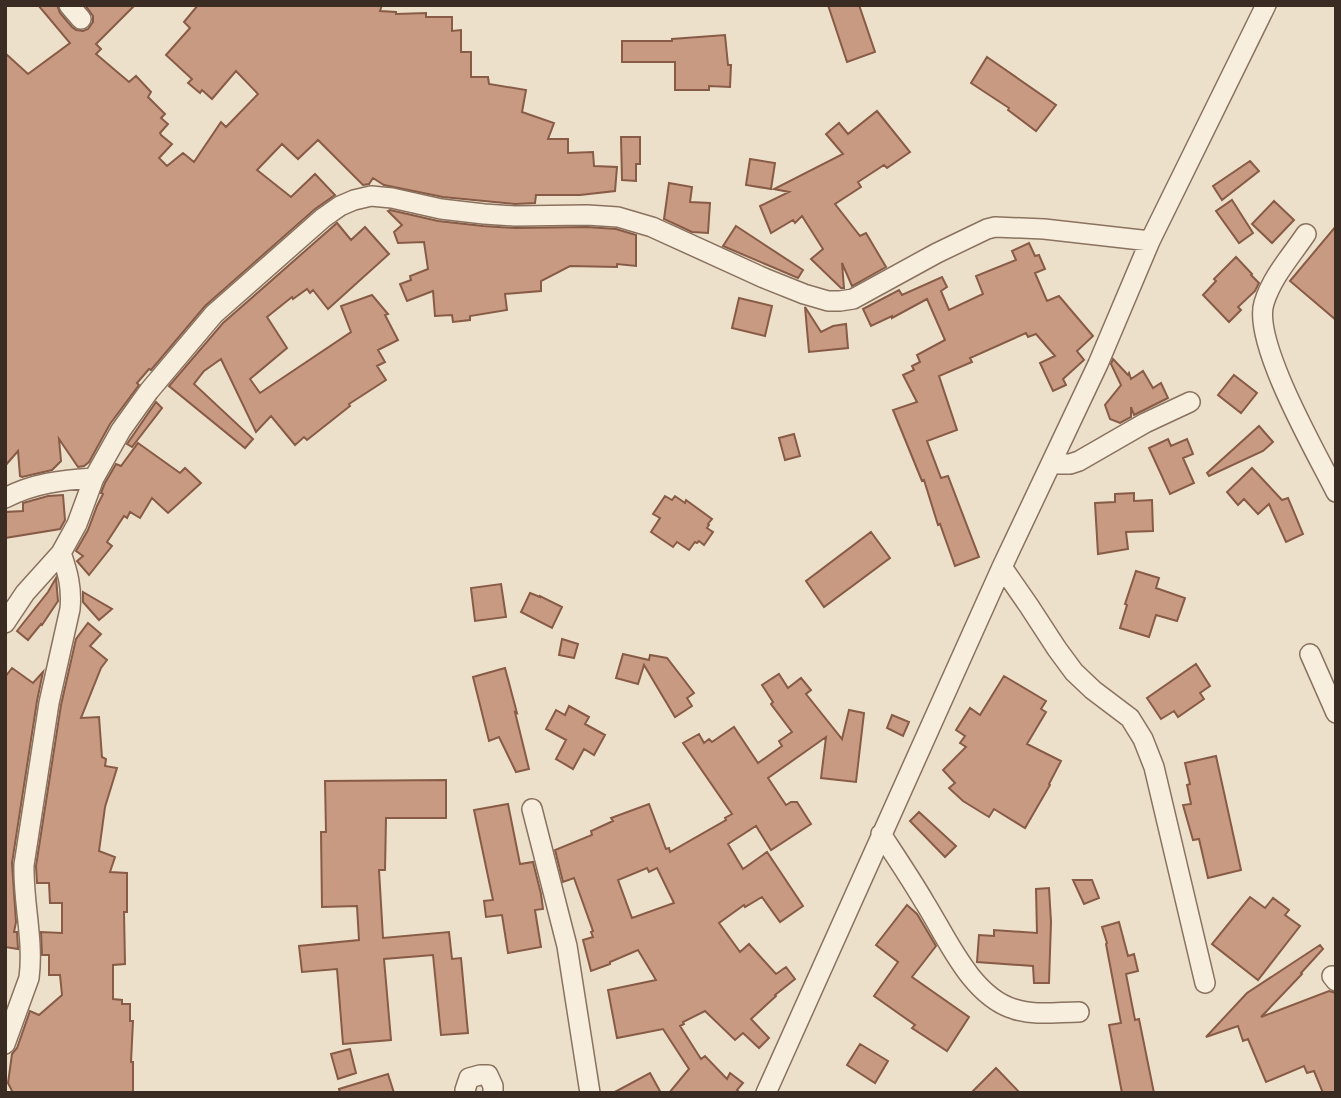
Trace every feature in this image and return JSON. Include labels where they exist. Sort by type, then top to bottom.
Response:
[{"type":"street","points":[[766,1093],[1002,567],[1098,364],[1150,241],[1266,5]]},
{"type":"street","points":[[5,623],[25,593],[61,553],[77,524],[94,478],[121,430],[149,391],[214,314],[323,218],[354,200],[371,196],[392,198],[441,209],[484,214],[618,217],[652,227],[764,278],[828,301],[853,299],[937,253],[986,229],[996,227],[1044,229],[1150,241]]},
{"type":"street","points":[[1306,234],[1271,285],[1263,306],[1264,329],[1270,355],[1281,381],[1336,492]]},
{"type":"street","points":[[1052,464],[1079,461],[1145,423],[1190,402]]},
{"type":"street","points":[[5,498],[34,485],[94,478]]},
{"type":"street","points":[[5,1044],[29,978],[24,865],[49,703],[71,593],[69,576],[61,553]]},
{"type":"street","points":[[1002,567],[1074,672],[1130,718],[1143,739],[1154,767],[1205,983]]},
{"type":"street","points":[[1310,654],[1336,713]]},
{"type":"street","points":[[532,809],[567,947],[590,1093]]},
{"type":"street","points":[[881,835],[920,893],[966,971],[981,988],[995,1000],[1013,1009],[1034,1013],[1079,1012]]},
{"type":"street","points":[[466,1093],[469,1078],[488,1075],[494,1086],[493,1093]]},
{"type":"building","points":[[38,5],[57,5],[72,27],[83,31],[93,22],[93,16],[85,5],[135,5],[96,44],[101,49],[96,54],[129,82],[136,76],[151,92],[148,97],[165,114],[161,118],[168,124],[160,133],[172,144],[159,158],[167,166],[183,153],[194,162],[221,122],[226,127],[258,94],[236,71],[212,99],[188,83],[192,79],[166,55],[190,28],[184,22],[198,5],[382,5],[380,11],[396,14],[426,13],[426,17],[452,17],[452,31],[461,30],[461,52],[471,52],[471,77],[488,77],[489,84],[526,90],[522,112],[554,123],[548,139],[568,139],[568,153],[593,152],[594,166],[617,167],[615,191],[580,195],[536,195],[535,203],[515,204],[443,197],[384,185],[373,178],[369,184],[363,185],[318,140],[298,159],[282,144],[257,170],[291,197],[315,174],[335,195],[315,209],[205,306],[137,383],[139,385],[110,424],[89,462],[78,467],[59,439],[61,461],[52,470],[22,477],[18,451],[5,466],[5,53],[28,74],[70,43]]},
{"type":"building","points":[[828,5],[859,5],[875,52],[847,62]]},
{"type":"building","points":[[725,35],[728,65],[731,65],[730,87],[709,86],[709,90],[675,90],[675,62],[622,62],[622,41],[672,41]]},
{"type":"building","points":[[987,57],[1056,105],[1036,131],[1008,110],[1009,108],[971,83]]},
{"type":"building","points":[[877,111],[910,152],[887,168],[884,165],[858,182],[861,187],[835,204],[860,236],[866,233],[886,267],[852,286],[842,263],[844,288],[841,288],[811,259],[823,249],[802,216],[795,223],[793,220],[771,233],[760,206],[789,192],[774,189],[843,154],[826,134],[839,123],[848,134]]},
{"type":"building","points":[[621,137],[640,137],[640,164],[636,164],[636,181],[622,180]]},
{"type":"building","points":[[750,159],[775,163],[771,189],[746,185]]},
{"type":"building","points":[[1250,161],[1259,171],[1222,200],[1213,186]]},
{"type":"building","points":[[669,183],[692,187],[690,202],[710,203],[708,233],[692,232],[664,219]]},
{"type":"building","points":[[1232,200],[1253,233],[1239,243],[1216,211]]},
{"type":"building","points":[[1274,201],[1294,220],[1272,243],[1252,224]]},
{"type":"building","points":[[388,211],[438,221],[483,226],[616,229],[636,235],[636,266],[570,266],[541,281],[541,291],[505,294],[507,310],[470,316],[470,320],[453,322],[452,315],[435,316],[433,291],[407,301],[400,284],[411,280],[410,276],[428,269],[424,242],[398,243],[394,232],[402,225]]},
{"type":"building","points":[[337,223],[351,240],[365,227],[389,254],[328,309],[313,290],[310,293],[307,289],[267,317],[287,348],[250,379],[260,393],[351,332],[341,306],[372,295],[388,314],[385,315],[398,340],[378,350],[385,362],[377,366],[386,380],[349,404],[350,406],[307,440],[304,437],[295,445],[271,416],[256,432],[221,359],[204,371],[194,384],[253,439],[245,448],[169,386],[223,323]]},
{"type":"building","points":[[736,226],[803,270],[798,278],[723,246]]},
{"type":"building","points":[[1336,226],[1336,320],[1290,281]]},
{"type":"building","points":[[1029,243],[1035,256],[1039,255],[1045,269],[1035,273],[1047,301],[1059,296],[1093,336],[1077,351],[1084,360],[1063,379],[1066,385],[1053,391],[1040,363],[1055,356],[1036,334],[1028,337],[1026,333],[970,358],[972,362],[939,376],[957,430],[927,441],[941,478],[948,476],[979,557],[955,566],[924,480],[922,481],[893,410],[917,402],[903,375],[914,370],[912,366],[920,362],[917,355],[945,340],[927,299],[871,326],[863,309],[899,290],[902,295],[942,277],[947,287],[941,291],[949,310],[983,294],[976,276],[1016,260],[1012,251]]},
{"type":"building","points":[[1236,257],[1259,283],[1255,291],[1238,307],[1241,310],[1229,322],[1203,295],[1216,281],[1214,279]]},
{"type":"building","points":[[739,298],[772,306],[765,336],[732,328]]},
{"type":"building","points":[[805,307],[821,332],[846,324],[848,348],[809,352]]},
{"type":"building","points":[[1113,359],[1128,375],[1129,373],[1131,379],[1143,371],[1153,388],[1161,383],[1168,398],[1134,415],[1131,407],[1131,417],[1120,423],[1110,419],[1105,405],[1121,385],[1111,364]]},
{"type":"building","points":[[1234,375],[1257,393],[1241,413],[1218,395]]},
{"type":"building","points":[[156,402],[162,408],[132,447],[127,444]]},
{"type":"building","points":[[1259,426],[1273,442],[1263,451],[1209,476],[1207,473]]},
{"type":"building","points":[[794,434],[800,456],[785,460],[779,438]]},
{"type":"building","points":[[1168,439],[1171,446],[1187,439],[1193,454],[1183,458],[1194,483],[1170,494],[1149,448]]},
{"type":"building","points":[[138,443],[180,473],[185,468],[201,483],[168,513],[152,498],[140,518],[130,512],[127,518],[124,516],[107,542],[112,546],[89,575],[77,561],[83,556],[76,551],[88,530],[105,483],[116,464],[121,466]]},
{"type":"building","points":[[1252,468],[1282,500],[1288,498],[1303,534],[1286,542],[1269,504],[1258,514],[1244,499],[1238,505],[1227,492]]},
{"type":"building","points":[[1134,493],[1134,501],[1152,500],[1153,531],[1126,532],[1128,549],[1098,554],[1095,503],[1115,502],[1115,494]]},
{"type":"building","points":[[63,495],[65,520],[60,529],[5,538],[5,512],[23,511],[23,503]]},
{"type":"building","points":[[665,496],[672,500],[675,496],[685,503],[686,500],[712,519],[707,528],[713,532],[704,545],[699,541],[695,542],[689,550],[677,542],[673,547],[651,532],[660,518],[653,514]]},
{"type":"building","points":[[871,532],[890,558],[824,607],[806,581]]},
{"type":"building","points":[[1136,571],[1159,578],[1156,588],[1185,598],[1177,621],[1156,615],[1149,637],[1120,628]]},
{"type":"building","points":[[56,578],[58,601],[28,640],[17,631]]},
{"type":"building","points":[[501,584],[506,617],[475,621],[471,588]]},
{"type":"building","points":[[83,592],[112,609],[99,620],[83,602]]},
{"type":"building","points":[[530,593],[562,607],[552,628],[521,612]]},
{"type":"building","points":[[88,623],[101,634],[90,646],[107,660],[101,668],[81,718],[99,717],[105,766],[117,768],[105,807],[99,851],[115,857],[110,872],[127,873],[127,912],[124,912],[125,964],[113,965],[113,999],[122,1000],[122,1004],[130,1004],[130,1021],[133,1021],[133,1093],[13,1093],[8,1083],[12,1054],[17,1048],[30,1011],[39,1015],[62,995],[60,975],[49,975],[49,955],[42,955],[41,932],[62,933],[62,903],[50,903],[49,883],[37,883],[36,866],[61,705],[76,639]]},
{"type":"building","points":[[562,639],[578,644],[574,658],[559,655]]},
{"type":"building","points":[[623,654],[649,660],[650,655],[667,658],[694,693],[687,698],[692,706],[675,717],[644,665],[638,684],[616,678]]},
{"type":"building","points":[[1196,664],[1210,686],[1200,693],[1204,699],[1178,717],[1174,711],[1161,719],[1147,698]]},
{"type":"building","points":[[12,668],[33,683],[43,672],[12,863],[16,922],[14,932],[17,932],[18,949],[5,947],[5,677]]},
{"type":"building","points":[[505,668],[529,769],[516,772],[499,737],[489,741],[473,677]]},
{"type":"building","points":[[779,674],[788,688],[801,678],[811,690],[806,694],[842,739],[849,710],[864,713],[856,782],[821,778],[826,737],[768,778],[786,805],[797,802],[811,824],[771,850],[756,826],[728,844],[743,869],[767,852],[803,906],[780,922],[762,897],[745,907],[744,905],[719,923],[740,952],[749,944],[776,974],[786,967],[795,979],[751,1019],[769,1038],[759,1048],[743,1033],[735,1040],[705,1011],[680,1026],[701,1059],[705,1056],[727,1079],[730,1073],[743,1083],[737,1090],[740,1093],[669,1093],[689,1069],[663,1029],[617,1038],[608,990],[656,980],[638,950],[591,971],[583,940],[593,937],[593,931],[574,878],[563,882],[555,850],[592,835],[591,831],[613,821],[611,818],[649,804],[666,849],[669,848],[670,852],[726,820],[725,818],[732,814],[683,743],[699,734],[704,743],[709,739],[712,742],[734,727],[758,763],[782,746],[779,741],[792,732],[771,704],[773,702],[762,685]],"holes":[[[647,868],[649,872],[657,868],[674,903],[632,918],[618,880]]]},
{"type":"building","points":[[1004,676],[1046,701],[1041,709],[1046,712],[1027,744],[1061,761],[1025,828],[994,809],[989,817],[963,801],[949,788],[955,783],[943,770],[966,747],[960,743],[965,736],[956,730],[970,708],[980,715]]},
{"type":"building","points":[[569,706],[589,717],[585,724],[605,735],[594,755],[584,749],[573,769],[556,759],[566,740],[546,729],[556,710],[565,715]]},
{"type":"building","points":[[892,715],[909,722],[903,736],[887,728]]},
{"type":"building","points":[[1216,756],[1241,870],[1208,878],[1199,839],[1193,840],[1183,805],[1191,804],[1185,763]]},
{"type":"building","points":[[446,780],[446,818],[386,818],[385,870],[379,870],[383,938],[449,932],[452,959],[461,958],[468,1033],[441,1035],[433,955],[384,959],[391,1040],[343,1044],[337,969],[302,972],[299,946],[359,940],[357,906],[322,907],[321,832],[326,832],[325,781]]},
{"type":"building","points":[[508,804],[520,864],[533,862],[543,909],[535,910],[541,947],[508,953],[502,915],[486,917],[484,901],[493,900],[474,810]]},
{"type":"building","points":[[919,812],[956,846],[945,857],[910,821]]},
{"type":"building","points":[[1073,880],[1092,880],[1099,898],[1084,904]]},
{"type":"building","points":[[1049,888],[1049,983],[1034,983],[1033,966],[977,962],[979,935],[994,936],[994,930],[1037,933],[1036,889]]},
{"type":"building","points":[[1250,897],[1265,908],[1273,898],[1289,910],[1285,915],[1300,926],[1258,980],[1212,944]]},
{"type":"building","points":[[907,905],[917,914],[936,946],[912,977],[969,1017],[947,1051],[912,1028],[915,1025],[874,996],[898,962],[876,945]]},
{"type":"building","points":[[1119,922],[1128,956],[1134,954],[1138,971],[1126,974],[1135,1020],[1139,1019],[1154,1093],[1122,1093],[1109,1025],[1121,1023],[1102,927]]},
{"type":"building","points":[[1320,945],[1323,949],[1261,1017],[1329,991],[1336,993],[1336,1093],[1323,1093],[1314,1071],[1307,1073],[1304,1066],[1266,1082],[1248,1039],[1243,1041],[1238,1026],[1206,1037],[1247,993]]},
{"type":"building","points":[[860,1044],[888,1061],[875,1083],[847,1065]]},
{"type":"building","points":[[350,1049],[356,1073],[338,1079],[331,1054]]},
{"type":"building","points":[[996,1068],[1020,1093],[971,1093]]},
{"type":"building","points":[[650,1073],[661,1093],[613,1093]]},
{"type":"building","points":[[388,1074],[394,1093],[340,1093],[339,1089]]}]
